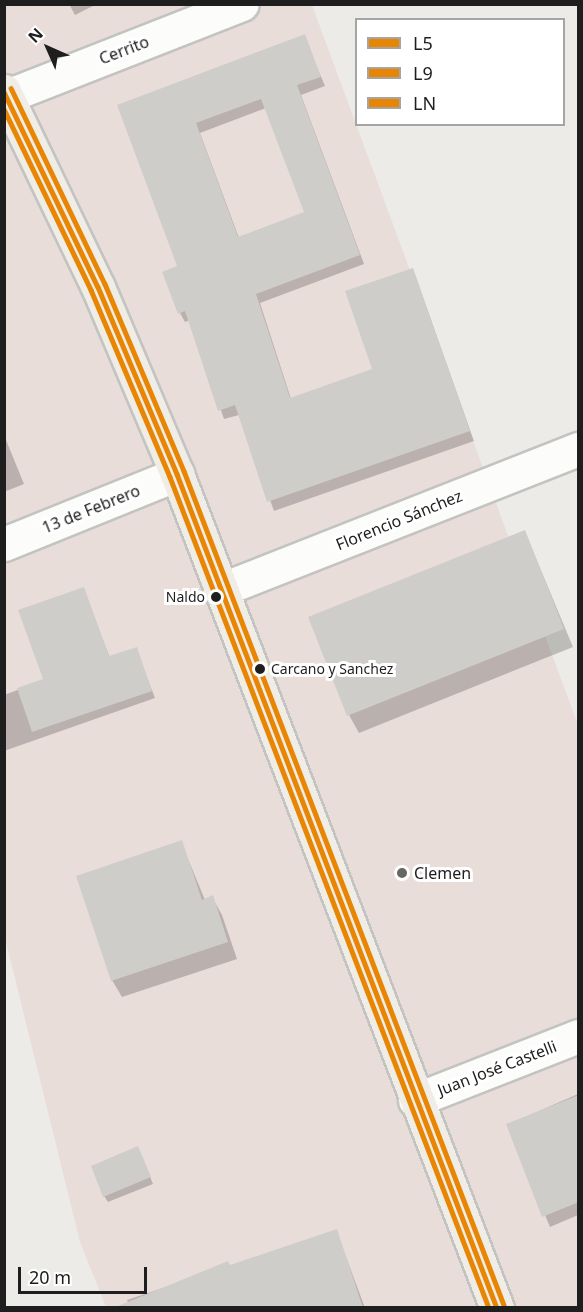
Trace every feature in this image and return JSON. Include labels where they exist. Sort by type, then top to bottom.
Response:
[{"type":"main road","points":[[6,93],[98,286],[177,474],[496,1308]]},
{"type":"street","name":"Cerrito","points":[[6,93],[242,4]]},
{"type":"street","name":"Florencio Sánchez","points":[[220,590],[579,449]]},
{"type":"street","name":"13 de Febrero","points":[[4,544],[177,474]]},
{"type":"street","name":"Juan José Castelli","points":[[416,1100],[579,1036]]},
{"type":"shaded area","points":[[4,5],[312,5],[578,725],[578,1307],[106,1307],[80,1242],[5,938]]},
{"type":"building","points":[[305,34],[321,77],[297,85],[360,255],[256,294],[290,398],[372,369],[345,291],[413,268],[470,431],[267,502],[235,405],[218,411],[185,311],[178,314],[162,272],[177,266],[117,105]],"holes":[[[261,99],[304,212],[238,237],[196,123]]]},
{"type":"building","points":[[525,530],[564,629],[347,716],[308,617]]},
{"type":"building","points":[[84,587],[109,656],[137,647],[152,691],[32,732],[17,688],[43,679],[18,610]]},
{"type":"building","points":[[182,840],[202,900],[213,895],[228,942],[111,981],[76,876]]},
{"type":"building","points":[[579,1095],[579,1202],[542,1217],[506,1124]]},
{"type":"building","points":[[138,1146],[151,1177],[103,1197],[91,1166]]},
{"type":"building","points":[[337,1229],[363,1308],[113,1308],[228,1261],[230,1265]]},
{"type":"transit line","name":"LN","points":[[11,88],[105,284],[184,471],[504,1305]]},
{"type":"transit line","name":"L5","points":[[4,92],[98,287],[177,474],[497,1308]]},
{"type":"transit line","name":"L9","points":[[4,109],[91,290],[170,477],[489,1308]]},
{"type":"place","name":"Naldo","points":[[216,597]]},
{"type":"place","name":"Carcano y Sanchez","points":[[260,669]]},
{"type":"place","name":"Clemen","points":[[402,873]]}]
